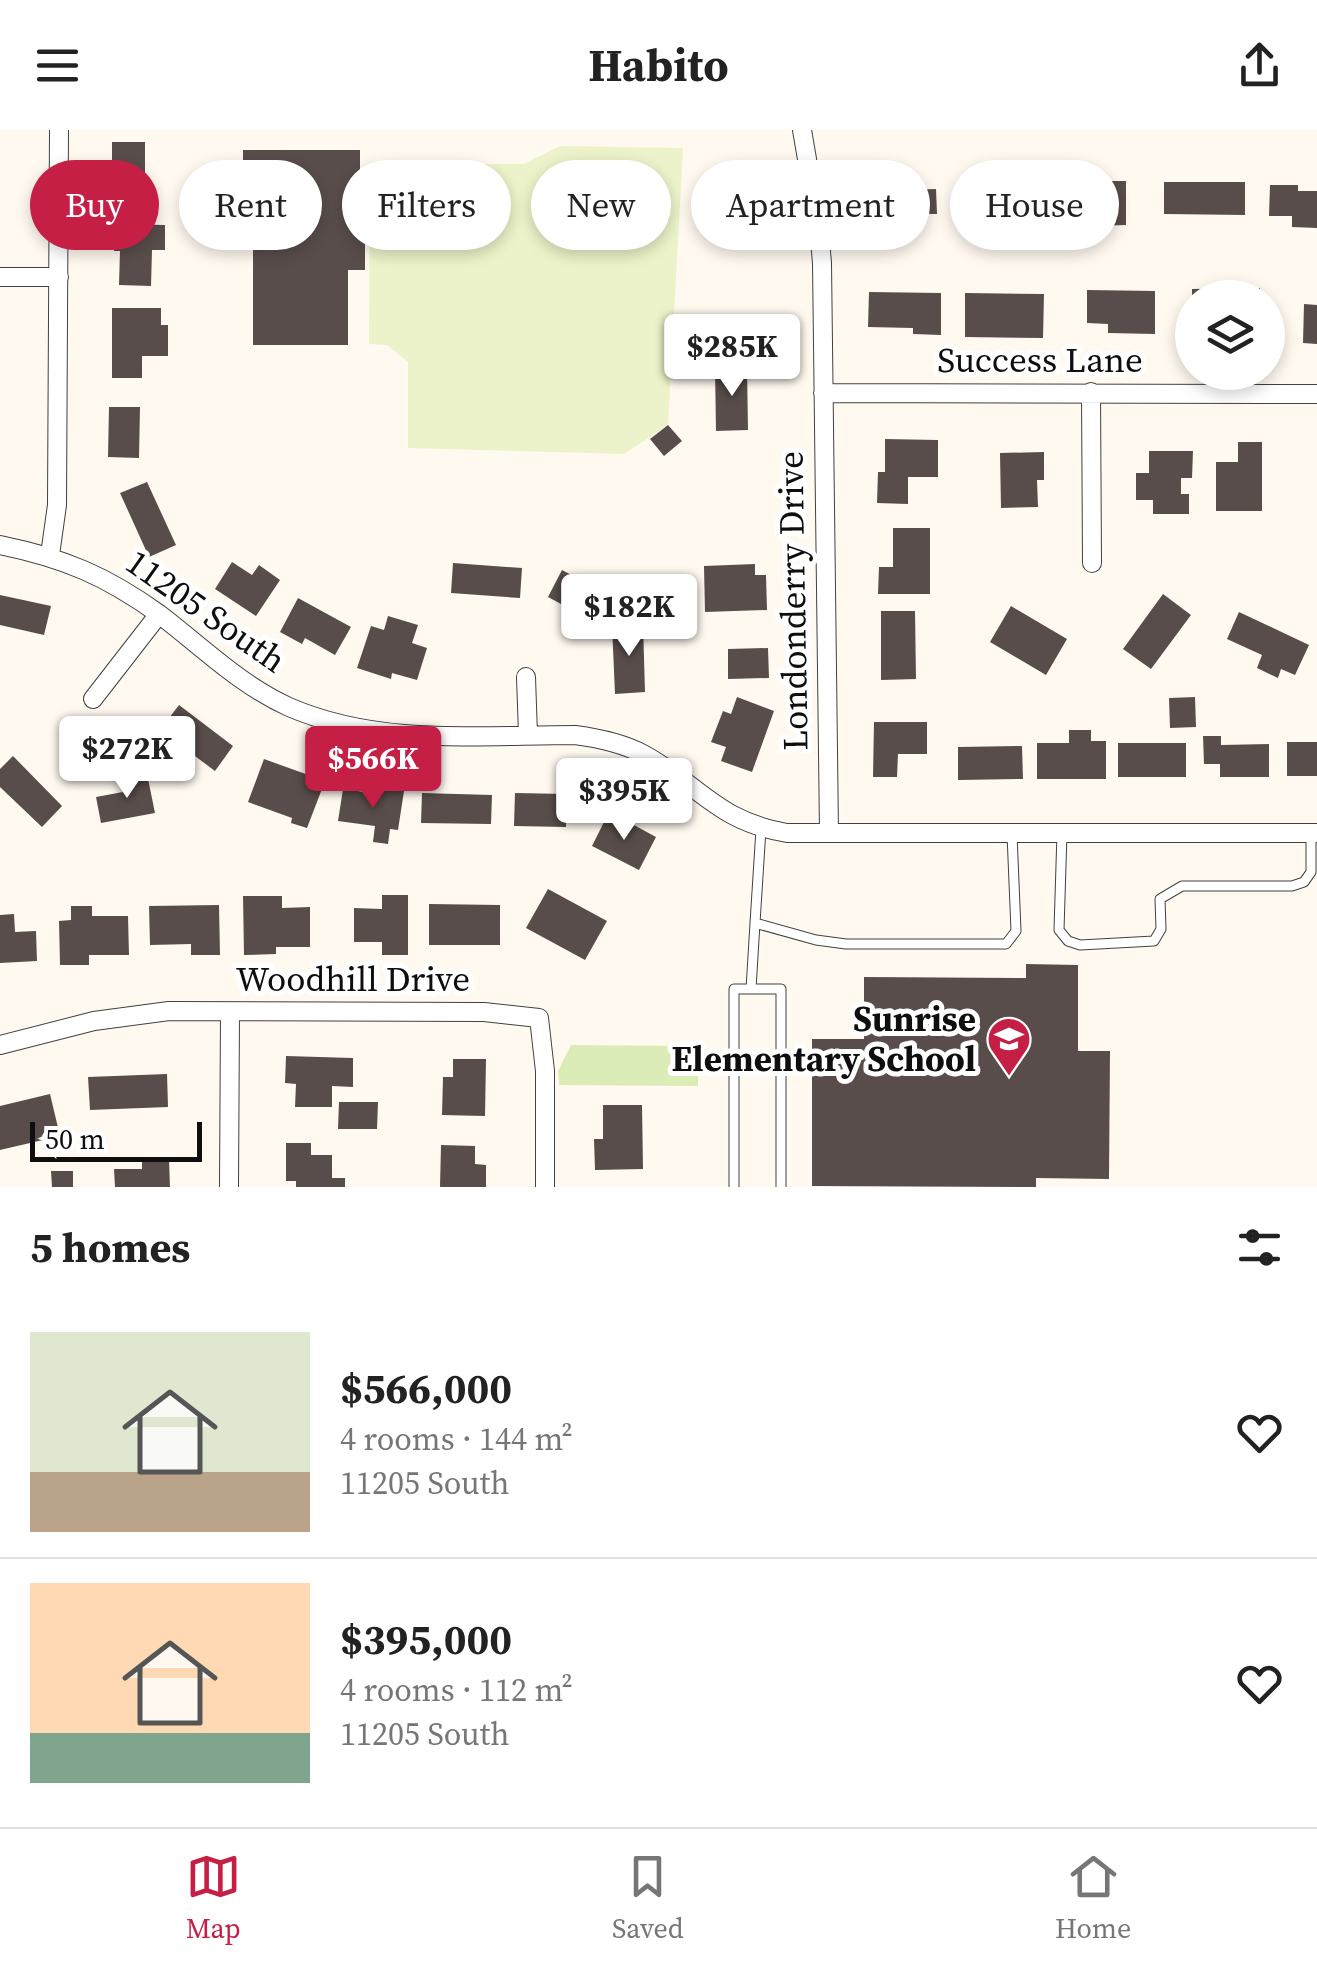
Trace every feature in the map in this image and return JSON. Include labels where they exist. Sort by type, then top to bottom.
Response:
[{"type":"street","points":[[50,555],[57,505],[59,130]]},
{"type":"street","name":"Londonderry Drive","points":[[802,130],[819,229],[828,833]]},
{"type":"street","points":[[0,277],[59,277]]},
{"type":"street","points":[[1091,392],[1092,563]]},
{"type":"street","name":"Success Lane","points":[[823,393],[1317,394]]},
{"type":"street","name":"11205 South","points":[[0,545],[50,555],[118,586],[248,684],[287,706],[330,722],[374,732],[420,736],[574,735],[621,745],[663,767],[733,818],[761,829],[786,833],[1314,833]]},
{"type":"street","points":[[93,698],[158,614]]},
{"type":"street","points":[[526,677],[528,735]]},
{"type":"street","points":[[229,1187],[230,1012]]},
{"type":"street","name":"Woodhill Drive","points":[[0,1045],[131,1014],[484,1012],[539,1018],[545,1071],[545,1187]]},
{"type":"lane","points":[[751,990],[761,829]]},
{"type":"lane","points":[[755,923],[846,944],[1006,944],[1016,931],[1012,833]]},
{"type":"lane","points":[[1062,833],[1060,930],[1068,941],[1080,945],[1154,941],[1161,929],[1160,899],[1182,886],[1292,886],[1304,882],[1310,872],[1314,833]]},
{"type":"lane","points":[[734,1187],[734,990],[781,990],[781,1187]]},
{"type":"green space","points":[[560,146],[683,148],[668,425],[624,454],[408,448],[408,362],[387,345],[369,344],[370,250],[511,250],[511,164],[531,160],[531,250],[671,250],[671,160],[532,160]]},
{"type":"green space","points":[[571,1045],[699,1046],[698,1086],[559,1085],[558,1071]]},
{"type":"building","points":[[112,142],[145,142],[145,160],[112,160]]},
{"type":"building","points":[[243,150],[360,150],[360,160],[342,160],[342,250],[365,250],[365,270],[348,270],[348,345],[253,345],[253,250],[322,250],[322,160],[243,160]]},
{"type":"building","points":[[1119,181],[1126,181],[1126,225],[1119,225]]},
{"type":"building","points":[[1164,182],[1245,182],[1245,215],[1164,214]]},
{"type":"building","points":[[1270,185],[1298,185],[1298,191],[1317,191],[1317,228],[1292,227],[1292,216],[1269,216]]},
{"type":"building","points":[[930,189],[936,189],[937,214],[930,214]]},
{"type":"building","points":[[159,225],[165,225],[165,250],[159,250]]},
{"type":"building","points":[[152,250],[151,286],[119,285],[120,251],[114,251]]},
{"type":"building","points":[[1087,290],[1155,291],[1155,334],[1108,333],[1108,324],[1087,323]]},
{"type":"building","points":[[869,292],[941,293],[941,335],[913,334],[913,328],[868,327]]},
{"type":"building","points":[[965,293],[1044,294],[1043,338],[965,337]]},
{"type":"building","points":[[1304,304],[1317,305],[1317,344],[1303,343]]},
{"type":"building","points":[[112,308],[161,308],[161,325],[168,325],[168,356],[142,356],[142,378],[112,378]]},
{"type":"building","points":[[747,367],[748,430],[716,431],[715,368]]},
{"type":"building","points":[[109,407],[140,407],[139,458],[108,457]]},
{"type":"building","points":[[668,425],[682,441],[664,456],[650,439]]},
{"type":"building","points":[[885,439],[938,440],[938,477],[908,477],[908,504],[877,503],[878,472],[885,472]]},
{"type":"building","points":[[1238,442],[1262,442],[1262,511],[1216,511],[1216,462],[1238,462]]},
{"type":"building","points":[[1149,451],[1193,451],[1192,478],[1181,478],[1181,494],[1189,494],[1189,514],[1153,514],[1153,500],[1136,500],[1136,473],[1149,473]]},
{"type":"building","points":[[1044,452],[1044,480],[1037,480],[1038,507],[1001,508],[1000,453]]},
{"type":"building","points":[[147,482],[176,545],[149,557],[120,493]]},
{"type":"building","points":[[893,528],[930,528],[930,594],[878,594],[879,567],[893,567]]},
{"type":"building","points":[[232,562],[252,575],[259,565],[280,580],[256,616],[215,589]]},
{"type":"building","points":[[453,563],[522,568],[520,598],[451,593]]},
{"type":"building","points":[[755,564],[755,575],[766,575],[767,610],[705,612],[704,566]]},
{"type":"building","points":[[562,570],[603,592],[589,619],[548,597]]},
{"type":"building","points":[[1163,594],[1191,615],[1151,669],[1123,649]]},
{"type":"building","points":[[0,595],[51,606],[44,635],[0,625]]},
{"type":"building","points":[[298,598],[351,627],[335,655],[305,638],[302,644],[280,632]]},
{"type":"building","points":[[1011,606],[1067,639],[1046,675],[990,642]]},
{"type":"building","points":[[881,611],[915,611],[916,679],[881,680]]},
{"type":"building","points":[[1239,612],[1309,645],[1295,675],[1281,669],[1278,678],[1257,668],[1262,655],[1227,639]]},
{"type":"building","points":[[388,616],[418,625],[412,643],[427,648],[417,680],[392,673],[391,679],[357,668],[371,626],[384,630]]},
{"type":"building","points":[[643,624],[645,692],[615,694],[612,625]]},
{"type":"building","points":[[768,648],[769,678],[728,679],[728,649]]},
{"type":"building","points":[[737,697],[774,711],[752,772],[721,761],[726,747],[711,742],[723,711],[731,714]]},
{"type":"building","points":[[1195,697],[1196,727],[1170,728],[1169,698]]},
{"type":"building","points":[[179,705],[233,746],[215,771],[160,730]]},
{"type":"building","points":[[874,722],[927,722],[927,754],[898,754],[897,777],[873,777]]},
{"type":"building","points":[[1069,730],[1091,730],[1091,741],[1106,741],[1106,779],[1037,779],[1037,743],[1069,743]]},
{"type":"building","points":[[1203,736],[1221,736],[1221,745],[1269,744],[1269,777],[1220,777],[1220,764],[1204,764]]},
{"type":"building","points":[[1287,742],[1317,742],[1317,776],[1287,776]]},
{"type":"building","points":[[1118,743],[1186,743],[1186,777],[1118,777]]},
{"type":"building","points":[[1022,746],[1023,779],[958,780],[958,747]]},
{"type":"building","points":[[13,756],[62,806],[42,827],[0,787],[0,769]]},
{"type":"building","points":[[264,759],[325,781],[307,828],[291,823],[292,818],[248,802]]},
{"type":"building","points":[[147,774],[155,813],[101,823],[96,797],[123,792],[120,779]]},
{"type":"building","points":[[378,788],[404,791],[398,830],[390,829],[388,844],[373,842],[375,826],[338,821],[343,789],[378,794]]},
{"type":"building","points":[[422,793],[492,795],[491,824],[421,823]]},
{"type":"building","points":[[515,793],[566,794],[566,827],[514,826]]},
{"type":"building","points":[[606,818],[629,829],[632,824],[656,837],[639,870],[592,846]]},
{"type":"building","points":[[548,889],[607,921],[585,960],[526,928]]},
{"type":"building","points":[[382,895],[408,895],[408,955],[382,955],[382,942],[354,942],[354,908],[382,909]]},
{"type":"building","points":[[243,896],[282,896],[282,908],[310,907],[310,947],[276,947],[276,954],[244,955]]},
{"type":"building","points":[[429,904],[500,905],[500,945],[429,945]]},
{"type":"building","points":[[219,905],[220,955],[191,955],[191,944],[150,945],[149,906]]},
{"type":"building","points":[[71,906],[92,906],[92,916],[128,916],[129,955],[89,955],[89,965],[60,965],[59,921],[71,920]]},
{"type":"building","points":[[14,914],[15,932],[36,931],[37,961],[0,963],[0,915]]},
{"type":"building","points":[[1026,964],[1078,965],[1078,1051],[1110,1051],[1109,1179],[1036,1178],[1036,1187],[812,1186],[812,1039],[864,1039],[864,977],[1026,978]]},
{"type":"building","points":[[286,1056],[353,1058],[353,1087],[332,1086],[332,1107],[295,1107],[296,1084],[285,1083]]},
{"type":"building","points":[[453,1059],[486,1059],[485,1116],[442,1115],[443,1077],[453,1077]]},
{"type":"building","points":[[167,1074],[168,1107],[90,1110],[88,1077]]},
{"type":"building","points":[[50,1094],[60,1136],[0,1150],[0,1106]]},
{"type":"building","points":[[339,1102],[378,1102],[377,1129],[338,1129]]},
{"type":"building","points":[[603,1105],[642,1105],[643,1169],[595,1170],[594,1139],[603,1139]]},
{"type":"building","points":[[286,1143],[311,1143],[311,1155],[332,1155],[332,1178],[345,1178],[345,1187],[296,1187],[296,1181],[286,1181]]},
{"type":"building","points":[[441,1145],[475,1146],[475,1164],[486,1165],[486,1187],[440,1187]]},
{"type":"building","points":[[142,1159],[169,1159],[170,1187],[115,1187],[114,1169],[142,1169]]},
{"type":"building","points":[[51,1171],[73,1171],[73,1187],[52,1187]]},
{"type":"place","name":"Sunrise Elementary School","points":[[1009,1077]]}]
